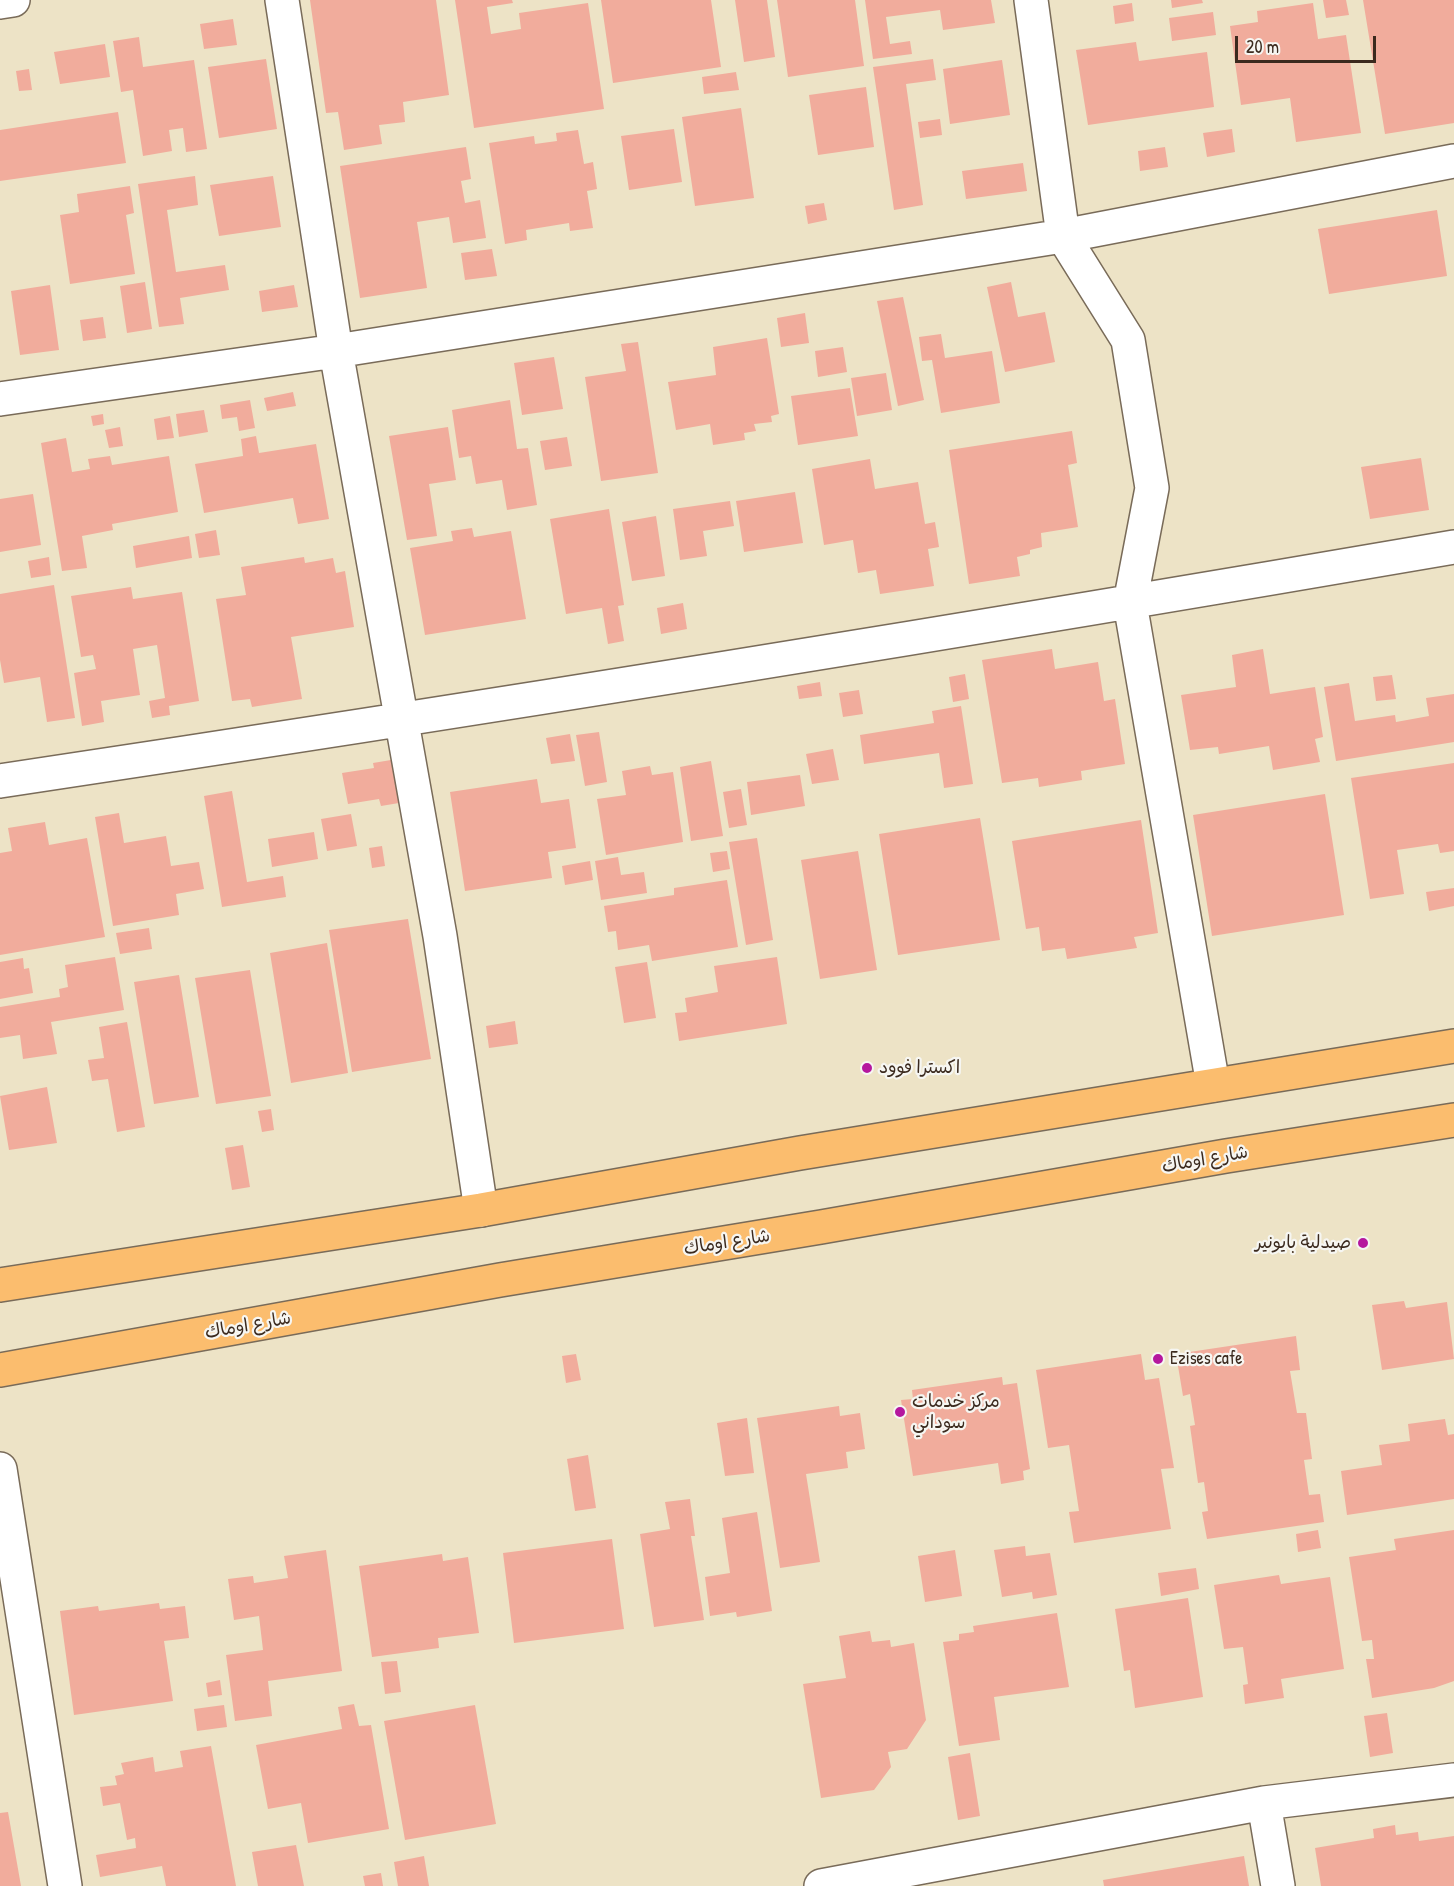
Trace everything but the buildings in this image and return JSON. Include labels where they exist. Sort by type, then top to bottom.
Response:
[{"type":"main road","points":[[0,1285],[481,1210],[789,1155],[1454,1046]]},
{"type":"main road","name":"شارع اوماك","points":[[0,1370],[500,1280],[821,1227],[1226,1156],[1454,1120]]},
{"type":"street","points":[[0,2],[13,0]]},
{"type":"street","points":[[282,0],[336,351],[440,936],[481,1210]]},
{"type":"street","points":[[1031,0],[1064,236],[1128,340],[1152,488],[1130,603],[1213,1085]]},
{"type":"street","points":[[0,399],[336,351],[1064,236],[1454,161]]},
{"type":"street","points":[[0,781],[401,721],[1130,603],[1454,547]]},
{"type":"street","points":[[0,1469],[65,1886]]},
{"type":"street","points":[[821,1886],[1264,1803],[1454,1780]]},
{"type":"street","points":[[1264,1803],[1278,1886]]},
{"type":"place","name":"اكسترا فوود","points":[[867,1068]]},
{"type":"place","name":"صيدلية بايونير","points":[[1363,1243]]},
{"type":"place","name":"Ezises cafe","points":[[1158,1359]]},
{"type":"place","name":"مركز خدمات سوداني","points":[[900,1412]]}]
